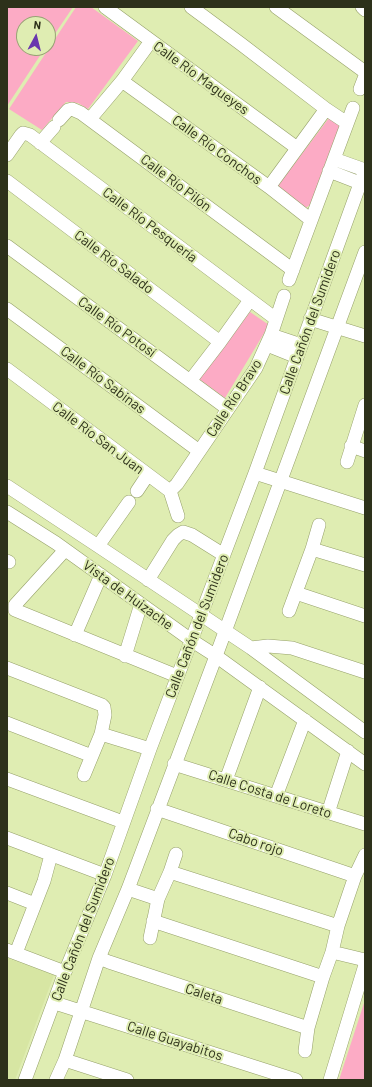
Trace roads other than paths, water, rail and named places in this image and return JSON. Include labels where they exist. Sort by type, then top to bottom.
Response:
[{"type":"street","name":"Calle Río Magueyes","points":[[105,7],[298,148]]},
{"type":"street","points":[[191,7],[326,109],[347,123]]},
{"type":"street","points":[[276,7],[365,72]]},
{"type":"street","points":[[362,7],[365,10]]},
{"type":"street","points":[[90,119],[122,81],[151,41]]},
{"type":"street","points":[[360,89],[365,76]]},
{"type":"street","name":"Calle Río Conchos","points":[[122,81],[311,220]]},
{"type":"street","points":[[311,220],[353,108]]},
{"type":"street","name":"Calle Río Pilón","points":[[40,143],[68,110],[72,109],[81,113],[291,275],[311,220]]},
{"type":"street","points":[[268,188],[326,109]]},
{"type":"street","name":"Calle Río Pesquería","points":[[7,154],[23,133],[40,143],[276,319]]},
{"type":"street","points":[[332,165],[365,170]]},
{"type":"street","points":[[332,165],[363,184]]},
{"type":"street","name":"Calle Cañón del Sumidero","points":[[25,1080],[55,1003],[65,972],[105,875],[177,676],[255,473],[310,319],[363,184],[365,170]]},
{"type":"street","name":"Calle Río Salado","points":[[7,182],[220,342]]},
{"type":"street","name":"Calle Río Potosí","points":[[7,246],[228,409]]},
{"type":"street","name":"Calle Cañón del Sumidero","points":[[56,1080],[65,1060],[99,958],[128,889],[338,328],[361,276],[365,252]]},
{"type":"street","name":"Calle Río Bravo","points":[[170,491],[177,484],[256,368],[269,340],[284,296]]},
{"type":"street","points":[[190,381],[250,300]]},
{"type":"street","name":"Calle Río Sabinas","points":[[7,309],[199,451]]},
{"type":"street","points":[[310,319],[365,336]]},
{"type":"street","points":[[269,340],[299,351]]},
{"type":"street","name":"Calle Río San Juan","points":[[7,369],[147,476],[170,491]]},
{"type":"street","points":[[347,462],[365,405]]},
{"type":"street","points":[[351,446],[365,451]]},
{"type":"street","points":[[255,473],[365,508]]},
{"type":"street","points":[[137,491],[147,476]]},
{"type":"street","name":"Vista de Huizache","points":[[7,486],[251,648],[365,732]]},
{"type":"street","points":[[170,491],[178,516]]},
{"type":"street","points":[[98,546],[129,502]]},
{"type":"street","name":"Vista de Huizache","points":[[7,512],[101,575],[191,640],[260,687],[365,764]]},
{"type":"street","points":[[289,611],[312,549],[319,525]]},
{"type":"street","points":[[68,526],[61,547],[12,609],[177,676]]},
{"type":"street","points":[[148,580],[178,535],[187,533],[192,534],[224,555]]},
{"type":"street","points":[[312,549],[365,565]]},
{"type":"street","points":[[75,635],[101,575]]},
{"type":"street","points":[[296,593],[365,616]]},
{"type":"street","points":[[125,656],[141,604]]},
{"type":"street","points":[[251,648],[268,646],[292,648],[365,672]]},
{"type":"street","points":[[7,668],[104,707],[105,715],[101,734],[84,775]]},
{"type":"street","points":[[226,780],[260,687]]},
{"type":"street","points":[[276,796],[305,720]]},
{"type":"street","points":[[7,723],[92,756]]},
{"type":"street","points":[[101,734],[150,749]]},
{"type":"street","points":[[328,813],[348,751]]},
{"type":"street","name":"Calle Costa de Loreto","points":[[174,764],[365,824]]},
{"type":"street","points":[[7,779],[123,822]]},
{"type":"street","name":"Cabo rojo","points":[[157,809],[355,876]]},
{"type":"street","points":[[7,838],[105,875]]},
{"type":"street","points":[[150,938],[158,899],[176,854]]},
{"type":"street","points":[[51,855],[35,904],[12,952],[65,972]]},
{"type":"street","points":[[304,1051],[308,1028],[332,952],[338,926],[355,876],[365,855]]},
{"type":"street","points":[[170,872],[338,926]]},
{"type":"street","points":[[128,889],[158,899]]},
{"type":"street","points":[[7,893],[35,904]]},
{"type":"street","points":[[153,922],[323,977]]},
{"type":"street","points":[[332,952],[365,960]]},
{"type":"street","name":"Caleta","points":[[99,958],[308,1028]]},
{"type":"street","points":[[330,1080],[365,965]]},
{"type":"street","name":"Calle Guayabitos","points":[[55,1003],[296,1080]]},
{"type":"street","points":[[65,1060],[127,1080]]}]
